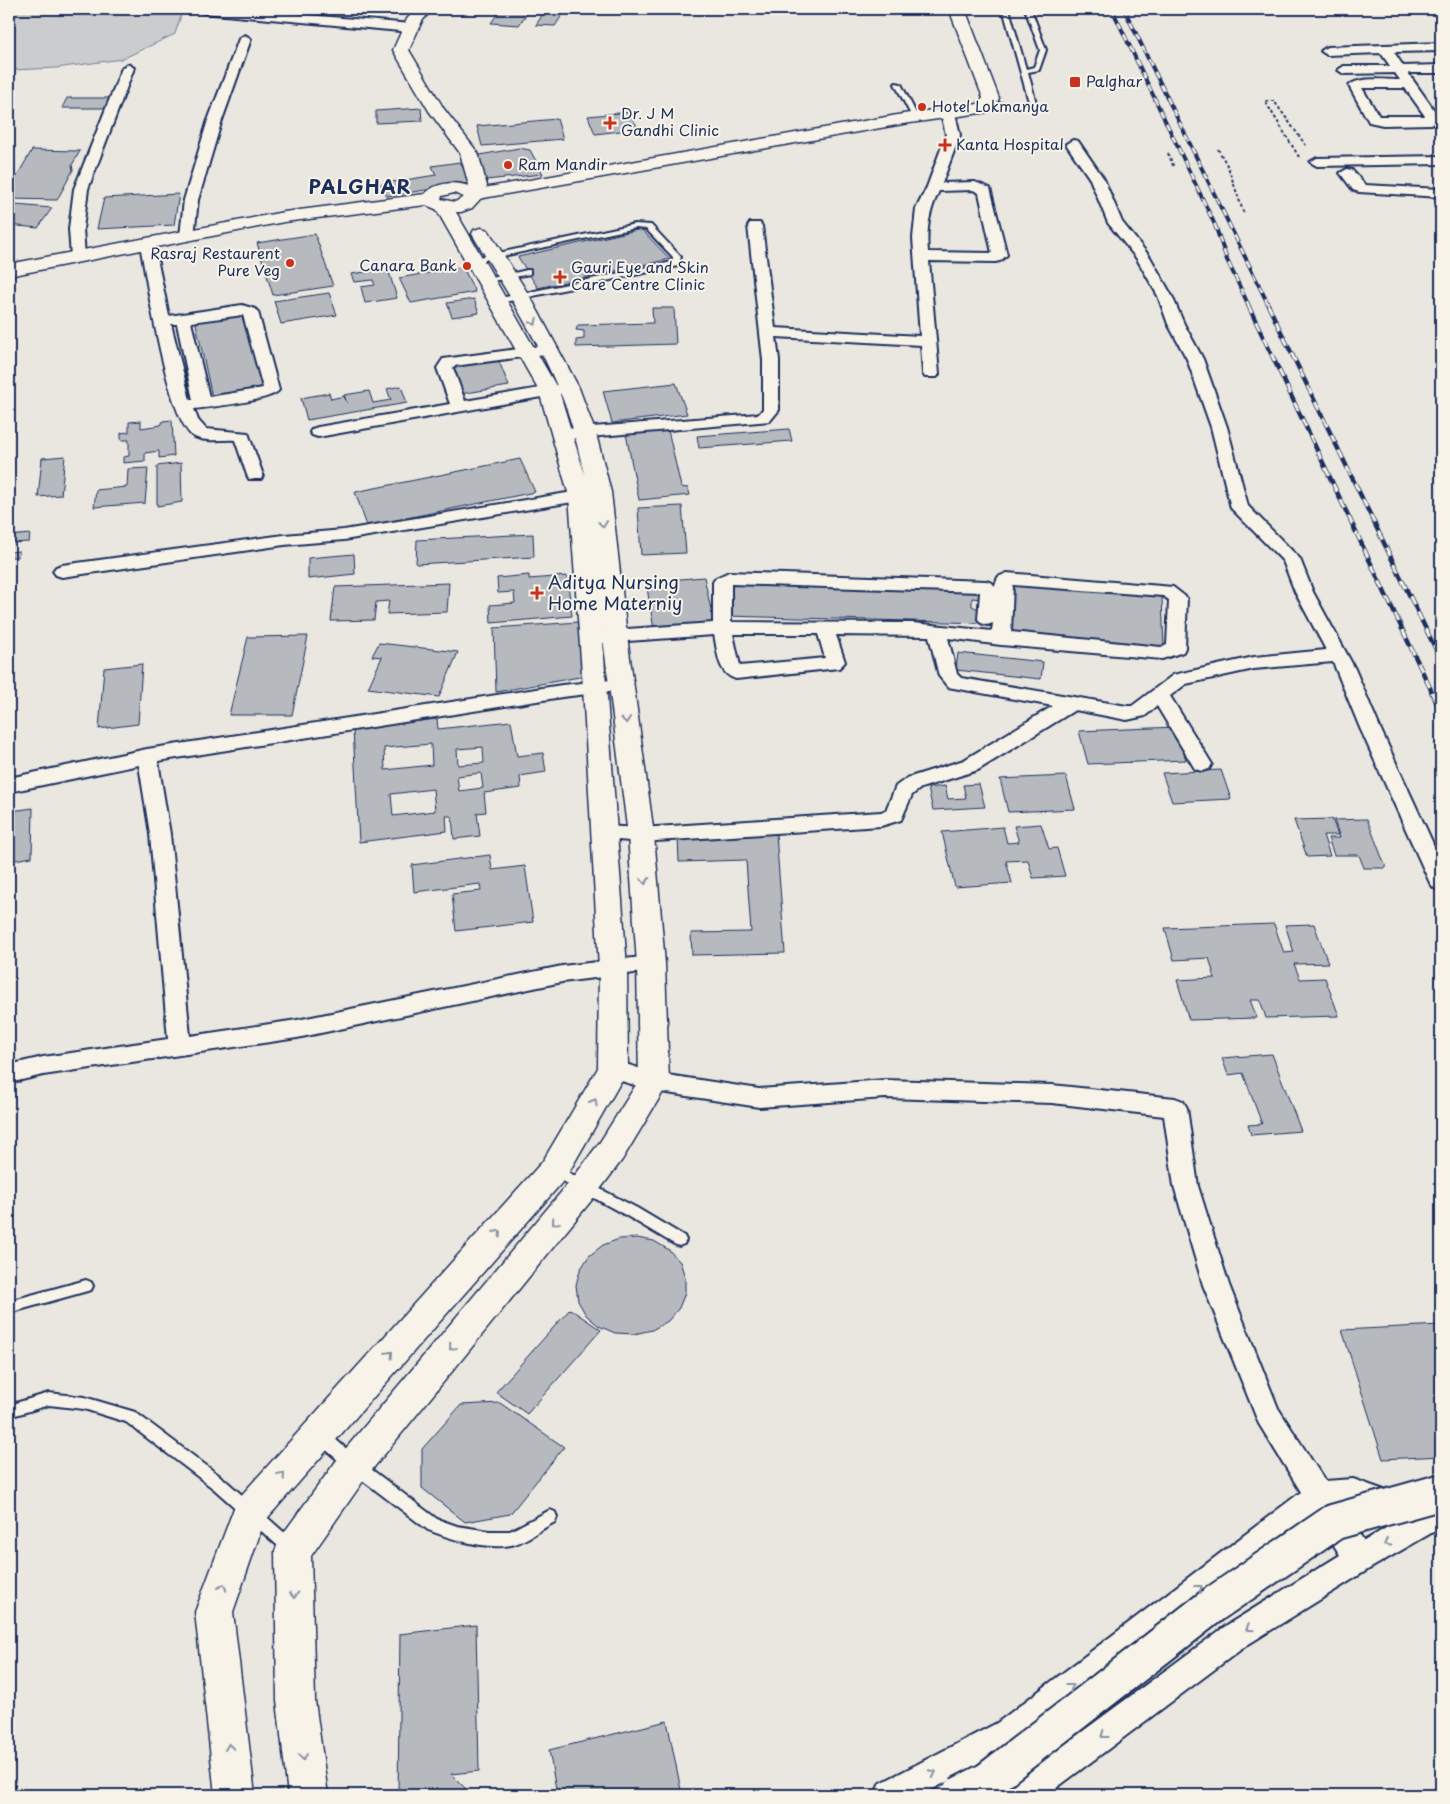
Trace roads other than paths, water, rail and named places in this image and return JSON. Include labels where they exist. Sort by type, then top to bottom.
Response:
[{"type":"street","points":[[203,9],[410,29]]},
{"type":"street","points":[[424,9],[415,19],[402,50],[437,111],[468,152],[478,186],[453,202]]},
{"type":"street","points":[[9,270],[284,217],[453,202],[915,117],[982,108],[988,105],[991,98],[958,9]]},
{"type":"street","points":[[338,32],[342,26],[346,25],[410,29]]},
{"type":"street","points":[[187,236],[191,200],[214,123],[245,40]]},
{"type":"street","points":[[1327,51],[1441,47]]},
{"type":"street","points":[[1385,49],[1406,77],[1432,117],[1431,120],[1383,121],[1374,118],[1355,86],[1359,84],[1406,77],[1441,69]]},
{"type":"street","points":[[78,257],[76,229],[81,189],[128,68]]},
{"type":"street","points":[[1345,75],[1441,78]]},
{"type":"street","points":[[931,374],[920,238],[923,209],[934,187],[953,135],[948,113]]},
{"type":"street","points":[[1073,144],[1097,179],[1115,223],[1143,257],[1165,296],[1176,324],[1195,359],[1219,427],[1240,508],[1291,559],[1304,592],[1339,655],[1370,728],[1441,883]]},
{"type":"street","points":[[1317,162],[1441,160]]},
{"type":"street","points":[[1347,173],[1358,187],[1364,189],[1441,193]]},
{"type":"street","points":[[921,256],[995,258],[1000,255],[985,191],[975,186],[934,187]]},
{"type":"street","points":[[235,1795],[214,1612],[250,1512],[554,1170],[613,1069],[613,968],[595,687],[603,637],[590,494],[574,434],[559,389],[502,278],[453,202]]},
{"type":"street","points":[[574,434],[764,418],[771,410],[771,360],[755,226]]},
{"type":"street","points":[[147,244],[174,374],[196,431],[204,434],[233,434],[242,436],[254,475]]},
{"type":"street","points":[[163,321],[242,310],[250,312],[271,390],[266,393],[186,406]]},
{"type":"street","points":[[183,318],[202,403]]},
{"type":"street","points":[[768,332],[929,341]]},
{"type":"street","points":[[459,406],[444,368],[449,362],[538,351]]},
{"type":"street","points":[[318,432],[559,389]]},
{"type":"street","points":[[62,571],[284,540],[344,535],[590,494]]},
{"type":"street","points":[[825,628],[836,662],[832,664],[736,673],[731,669],[722,628],[722,582],[729,578],[986,587],[989,592],[993,638]]},
{"type":"street","points":[[603,637],[722,628],[913,629],[993,638],[1162,653],[1176,648],[1178,598],[1167,591],[1008,579],[1004,582],[993,638]]},
{"type":"street","points":[[937,631],[948,676],[955,683],[1126,712],[1138,711],[1180,679],[1254,663],[1339,655]]},
{"type":"street","points":[[308,1795],[296,1701],[294,1551],[354,1465],[584,1187],[611,1151],[654,1082],[651,964],[641,835],[622,685],[603,637]]},
{"type":"street","points":[[9,785],[147,756],[496,701],[622,685]]},
{"type":"street","points":[[1160,695],[1202,764]]},
{"type":"street","points":[[603,833],[641,835],[881,819],[894,815],[903,791],[914,783],[971,765],[1071,704]]},
{"type":"street","points":[[147,756],[160,834],[180,1046]]},
{"type":"street","points":[[9,1074],[43,1066],[297,1029],[562,974],[651,964]]},
{"type":"street","points":[[613,1069],[654,1082],[759,1098],[885,1089],[1052,1094],[1175,1108],[1186,1186],[1216,1285],[1268,1415],[1359,1559]]},
{"type":"street","points":[[890,1795],[1008,1734],[1319,1496],[1353,1492],[1437,1509]]},
{"type":"street","points":[[1022,1795],[1237,1635],[1437,1509]]},
{"type":"street","points":[[959,1795],[988,1780],[1214,1604],[1334,1522],[1437,1509]]},
{"type":"street","points":[[1100,1664],[1135,1711]]},
{"type":"lane","points":[[988,105],[1022,106],[1033,103],[1006,9]]},
{"type":"lane","points":[[1024,71],[1037,69],[1041,63],[1043,50],[1028,9]]},
{"type":"lane","points":[[898,84],[915,117]]},
{"type":"lane","points":[[635,226],[648,227],[677,257],[676,264],[502,278],[635,226]]},
{"type":"lane","points":[[554,1170],[632,1212],[678,1240]]},
{"type":"lane","points":[[9,1307],[86,1286]]},
{"type":"lane","points":[[9,1411],[49,1399],[84,1403],[130,1417],[219,1484],[294,1551]]},
{"type":"lane","points":[[318,1434],[354,1465],[432,1525],[457,1533],[489,1538],[511,1538],[550,1517]]},
{"type":"railway","points":[[1112,9],[1215,225],[1227,260],[1249,306]]},
{"type":"railway","points":[[1124,9],[1269,306]]},
{"type":"railway","points":[[1248,305],[1433,694]]},
{"type":"railway","points":[[1268,305],[1441,660]]},
{"type":"railway","points":[[1432,692],[1441,711]]},
{"type":"place","name":"Palghar","points":[[1075,82]]},
{"type":"place","name":"Hotel Lokmanya","points":[[922,107]]},
{"type":"place","name":"Dr. J M Gandhi Clinic","points":[[610,123]]},
{"type":"place","name":"Kanta Hospital","points":[[945,145]]},
{"type":"place","name":"Ram Mandir","points":[[508,165]]},
{"type":"place","name":"Rasraj Restaurent Pure Veg","points":[[290,263]]},
{"type":"place","name":"Canara Bank","points":[[467,266]]},
{"type":"place","name":"Gauri Eye and Skin Care Centre Clinic","points":[[560,277]]},
{"type":"place","name":"Aditya Nursing Home Materniy","points":[[537,593]]},
{"type":"district","name":"PALGHAR","points":[[360,187]]}]
